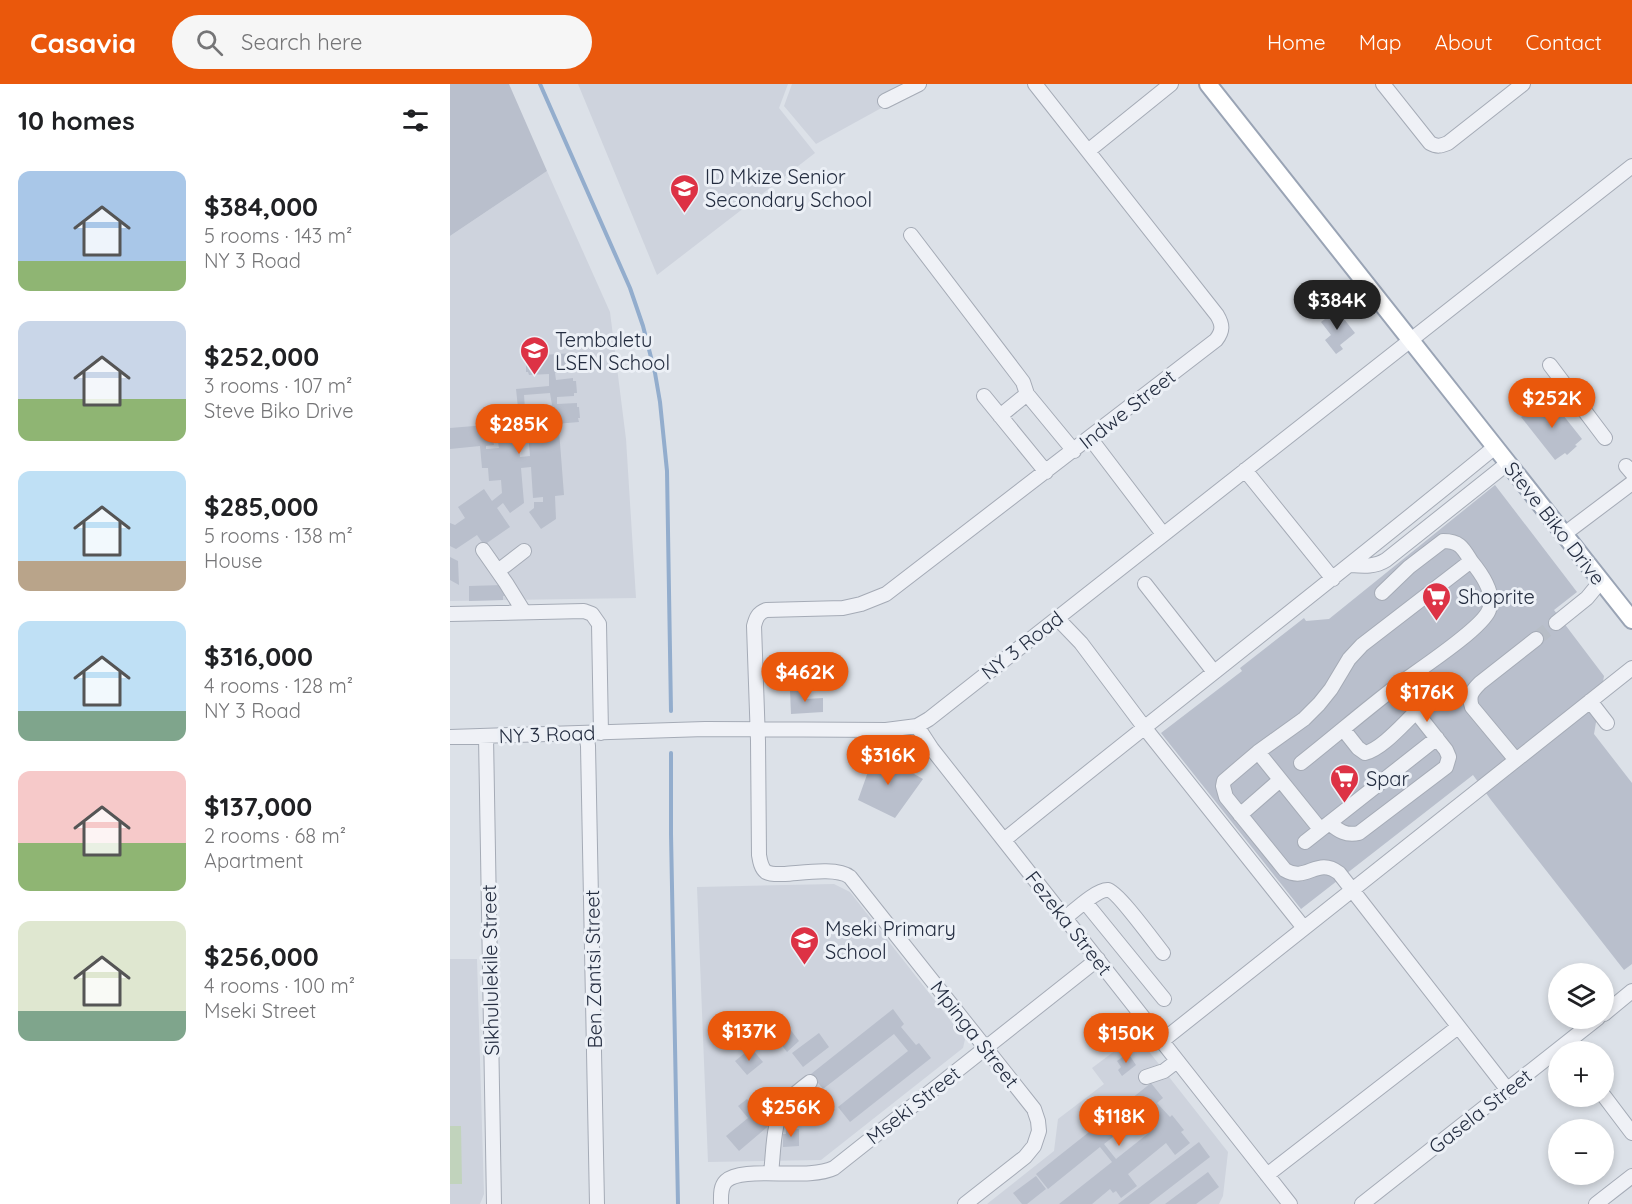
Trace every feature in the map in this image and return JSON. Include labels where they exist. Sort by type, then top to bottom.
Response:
[{"type":"main road","name":"Steve Biko Drive","points":[[1208,84],[1632,620]]},
{"type":"street","points":[[885,101],[919,84]]},
{"type":"street","name":"Indwe Street","points":[[759,614],[771,609],[843,608],[886,594],[1216,340],[1222,329],[1217,315],[1035,84]]},
{"type":"street","points":[[1088,151],[1171,84]]},
{"type":"street","points":[[1383,84],[1430,143],[1442,146],[1523,84]]},
{"type":"street","name":"NY 3 Road","points":[[450,737],[757,729],[886,730],[917,726],[928,720],[1632,166]]},
{"type":"street","points":[[910,236],[1023,382],[1027,394],[1074,451]]},
{"type":"street","points":[[1550,365],[1605,438]]},
{"type":"street","points":[[1000,416],[1027,394]]},
{"type":"street","points":[[984,396],[1046,472]]},
{"type":"street","points":[[1090,438],[1163,534]]},
{"type":"street","points":[[1004,840],[1333,579],[1495,447]]},
{"type":"street","points":[[1350,565],[1371,566],[1386,560],[1508,463]]},
{"type":"street","points":[[1245,470],[1333,579]]},
{"type":"street","points":[[1563,535],[1632,483]]},
{"type":"street","points":[[1301,763],[1397,686],[1472,631],[1491,608],[1489,591],[1483,576],[1461,546],[1457,543],[1443,541],[1409,567],[1382,593]]},
{"type":"street","points":[[483,550],[524,612]]},
{"type":"street","points":[[498,571],[524,551]]},
{"type":"street","points":[[1471,561],[1362,645],[1349,659],[1319,704],[1304,719],[1230,775],[1224,781],[1223,786],[1226,797],[1285,870],[1297,875],[1324,866],[1339,873],[1507,1089]]},
{"type":"street","points":[[1556,623],[1587,598],[1600,580]]},
{"type":"street","points":[[1145,584],[1214,672]]},
{"type":"street","points":[[450,614],[584,611],[592,614],[599,624],[601,733]]},
{"type":"street","name":"Mpinga Street","points":[[759,614],[754,626],[759,855],[762,867],[770,873],[777,874],[836,872],[850,877],[1034,1109],[1039,1131],[1036,1141],[1025,1158],[965,1204]]},
{"type":"street","points":[[1058,618],[1081,643],[1144,727],[1304,928]]},
{"type":"street","points":[[1516,760],[1472,707],[1470,698],[1472,691],[1480,683],[1536,639]]},
{"type":"street","points":[[1162,1041],[1632,668]]},
{"type":"street","points":[[1258,752],[1280,780],[1324,826],[1348,834],[1359,833],[1446,767],[1449,757],[1397,686]]},
{"type":"street","points":[[1590,701],[1607,723]]},
{"type":"street","points":[[1343,729],[1358,748],[1365,753],[1370,752],[1416,712]]},
{"type":"street","name":"Fezeka Street","points":[[917,726],[932,749],[1290,1204]]},
{"type":"street","name":"Ben Zantsi Street","points":[[586,734],[589,781],[597,1204]]},
{"type":"street","name":"Sikhululekile Street","points":[[486,736],[494,1204]]},
{"type":"street","points":[[1305,842],[1437,738]]},
{"type":"street","points":[[1240,815],[1280,780]]},
{"type":"street","points":[[1065,918],[1102,892],[1111,891],[1163,953]]},
{"type":"street","points":[[1085,902],[1164,999]]},
{"type":"street","name":"Mseki Street","points":[[721,1204],[722,1186],[732,1177],[771,1173],[819,1173],[834,1168],[1098,959]]},
{"type":"street","points":[[1614,1006],[1632,991]]},
{"type":"street","points":[[1267,1175],[1458,1027]]},
{"type":"street","name":"Gasela Street","points":[[1574,1041],[1586,1029]]},
{"type":"street","points":[[1146,1077],[1164,1071],[1177,1060]]},
{"type":"street","name":"Gasela Street","points":[[1362,1204],[1507,1089],[1548,1061]]},
{"type":"street","points":[[771,1173],[779,1115],[788,1101],[810,1082]]},
{"type":"street","points":[[1612,1107],[1632,1134]]},
{"type":"street","points":[[1596,1204],[1632,1176]]},
{"type":"shaded area","name":"ID Mkize Senior Secondary School","points":[[578,84],[788,84],[779,108],[815,153],[657,275]]},
{"type":"shaded area","points":[[792,84],[925,84],[816,144],[784,106]]},
{"type":"shaded area","name":"Tembaletu LSEN School","points":[[547,171],[610,312],[626,439],[636,598],[450,601],[450,236]]},
{"type":"shaded area","name":"Mseki Primary School","points":[[834,884],[850,892],[965,1039],[963,1048],[821,1160],[708,1162],[697,887]]},
{"type":"shaded area","points":[[450,959],[477,959],[484,1194],[480,1204],[450,1204]]},
{"type":"shaded area","points":[[1136,1035],[1228,1152],[1223,1196],[1219,1204],[987,1204],[1054,1151],[1058,1119],[1104,1084],[1092,1068]]},
{"type":"green space","points":[[450,1126],[461,1126],[462,1184],[450,1184]]},
{"type":"building","points":[[450,84],[509,84],[547,171],[450,236]]},
{"type":"building","points":[[1337,310],[1355,333],[1340,345],[1343,349],[1336,354],[1325,340],[1331,335],[1321,322]]},
{"type":"building","points":[[573,353],[576,357],[575,372],[555,373],[556,380],[573,378],[573,381],[576,381],[577,393],[574,393],[574,396],[557,397],[557,404],[577,403],[579,422],[533,426],[531,406],[552,405],[550,393],[524,395],[527,437],[493,439],[494,445],[486,446],[486,449],[499,448],[498,442],[519,440],[520,457],[530,456],[528,432],[559,430],[564,495],[555,496],[556,519],[541,529],[529,512],[534,508],[534,502],[543,502],[543,497],[533,498],[531,467],[521,468],[524,503],[510,513],[503,503],[497,508],[510,527],[484,545],[477,535],[456,549],[450,546],[450,523],[455,525],[465,518],[458,507],[484,489],[492,501],[502,493],[501,480],[489,481],[488,468],[482,468],[480,446],[450,449],[450,428],[486,425],[486,432],[520,431],[519,424],[488,427],[486,410],[518,408],[516,389],[549,386],[549,374],[529,375],[526,372],[527,356]]},
{"type":"building","points":[[1548,396],[1582,439],[1567,455],[1565,453],[1555,460],[1521,417]]},
{"type":"building","points":[[1495,485],[1577,592],[1554,610],[1604,676],[1594,734],[1632,783],[1632,964],[1624,970],[1473,775],[1301,909],[1161,733],[1242,671],[1240,668],[1304,618],[1306,621],[1329,619]]},
{"type":"building","points":[[450,557],[458,561],[459,585],[450,580]]},
{"type":"building","points":[[503,585],[503,592],[507,592],[507,596],[503,596],[503,600],[469,601],[469,586]]},
{"type":"building","points":[[805,689],[805,699],[823,698],[823,712],[791,714],[790,690]]},
{"type":"building","points":[[875,752],[923,779],[895,818],[858,800]]},
{"type":"building","points":[[893,1009],[904,1024],[901,1027],[916,1045],[919,1043],[931,1058],[850,1122],[838,1107],[908,1051],[894,1034],[823,1089],[811,1074]]},
{"type":"building","points":[[784,1021],[799,1041],[787,1052],[771,1031]]},
{"type":"building","points":[[819,1033],[829,1047],[803,1067],[792,1053]]},
{"type":"building","points":[[751,1048],[763,1062],[747,1075],[735,1061]]},
{"type":"building","points":[[1128,1053],[1136,1065],[1122,1076],[1118,1070],[1121,1067],[1117,1061]]},
{"type":"building","points":[[1151,1083],[1163,1098],[1157,1103],[1170,1117],[1172,1115],[1184,1130],[1181,1132],[1190,1143],[1175,1155],[1166,1143],[1128,1174],[1137,1186],[1121,1198],[1116,1191],[1113,1193],[1110,1189],[1092,1204],[1059,1204],[1112,1162],[1100,1147],[1048,1189],[1036,1174]],"holes":[[[1146,1111],[1149,1115],[1146,1117],[1155,1128],[1116,1159],[1104,1144]]]},
{"type":"building","points":[[819,1090],[835,1110],[824,1120],[808,1100]]},
{"type":"building","points":[[747,1099],[757,1111],[760,1108],[773,1122],[739,1151],[726,1136],[748,1118],[738,1106]]},
{"type":"building","points":[[786,1129],[799,1129],[799,1146],[783,1147],[783,1134],[786,1134]]},
{"type":"building","points":[[1199,1142],[1210,1157],[1149,1204],[1118,1204]]},
{"type":"building","points":[[1208,1172],[1219,1187],[1196,1204],[1165,1204]]},
{"type":"building","points":[[1036,1176],[1046,1189],[1027,1204],[1022,1204],[1013,1193]]},
{"type":"waterway","points":[[540,84],[630,288],[655,373],[667,471],[671,711]]},
{"type":"waterway","points":[[671,753],[678,1204]]},
{"type":"tunnel","points":[[1536,639],[1556,623]]},
{"type":"place","name":"ID Mkize Senior Secondary School","points":[[684,214]]},
{"type":"place","name":"Tembaletu LSEN School","points":[[534,376]]},
{"type":"place","name":"Shoprite","points":[[1437,622]]},
{"type":"place","name":"Spar","points":[[1345,804]]},
{"type":"place","name":"Mseki Primary School","points":[[804,966]]}]
